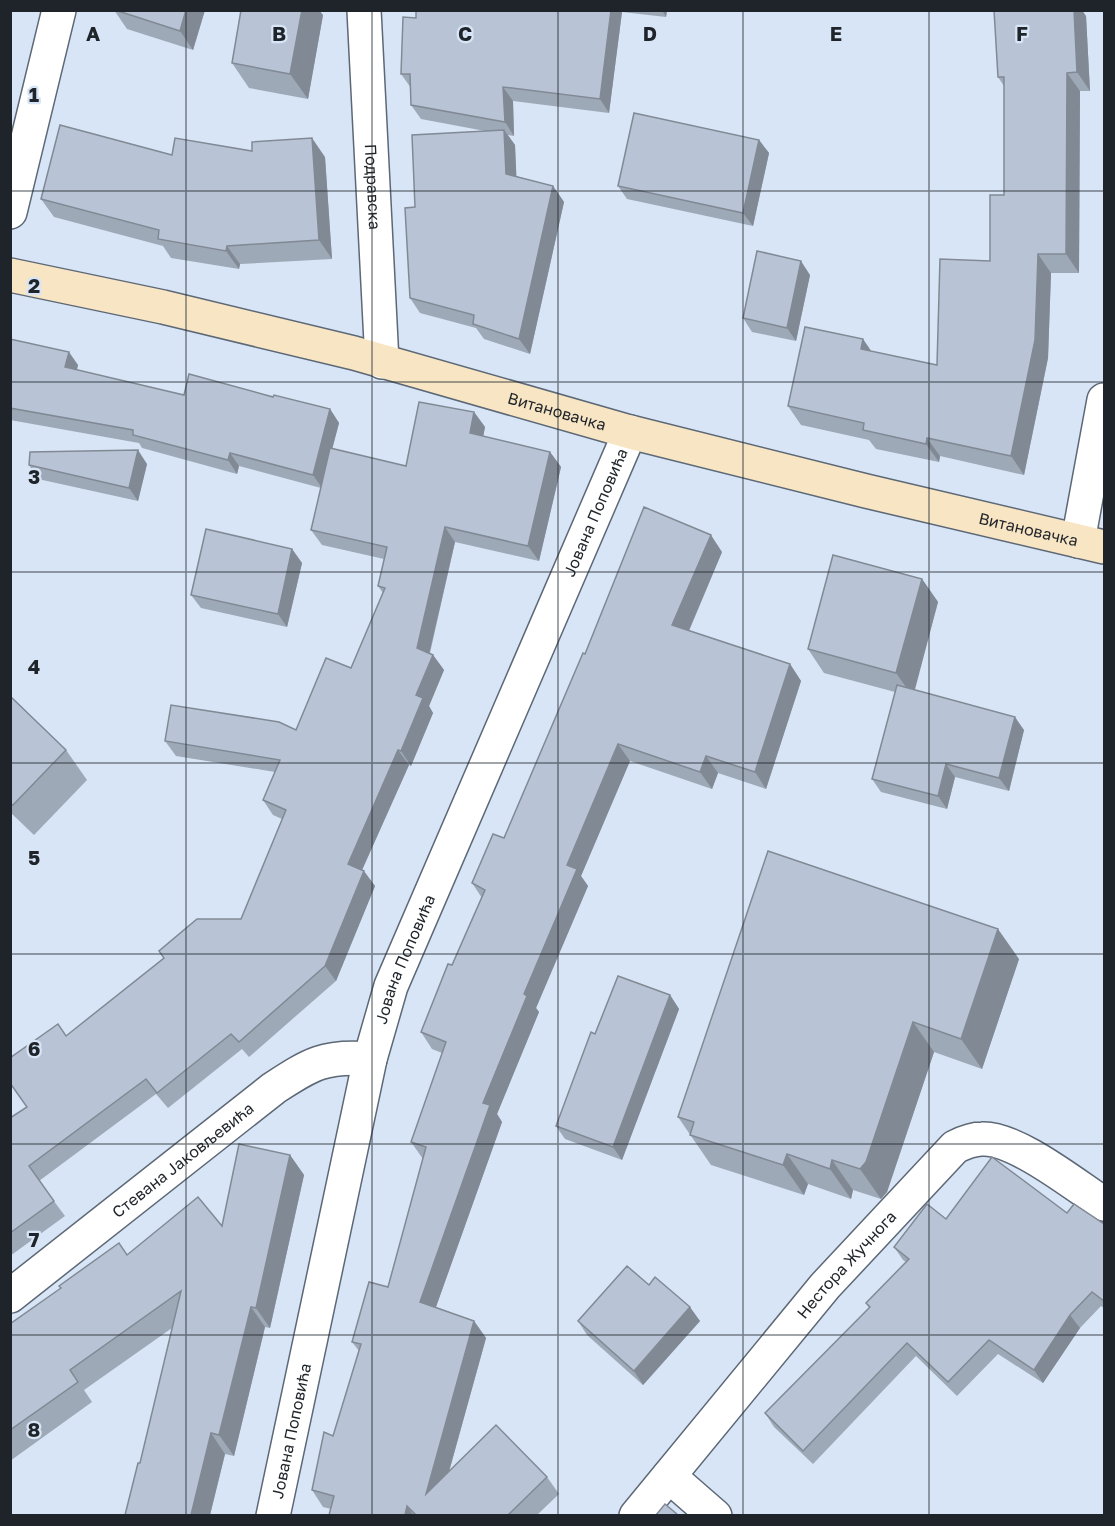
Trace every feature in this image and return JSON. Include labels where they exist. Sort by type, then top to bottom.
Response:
[{"type":"street","points":[[10,212],[59,10]]},
{"type":"street","name":"Подравска","points":[[364,10],[382,362]]},
{"type":"street","name":"Витановачка","points":[[10,275],[163,308],[343,351],[630,432],[1091,544]]},
{"type":"street","points":[[1091,544],[1104,400]]},
{"type":"street","name":"Јована Поповића","points":[[273,1515],[370,1059],[391,986],[630,432]]},
{"type":"street","name":"Стевана Јаковљевића","points":[[10,1296],[274,1088],[294,1075],[326,1060],[345,1057],[370,1059]]},
{"type":"street","name":"Нестора Жучнога","points":[[636,1515],[825,1286],[955,1147],[982,1138],[1006,1144],[1035,1159],[1104,1204]]},
{"type":"street","points":[[669,1476],[715,1515]]},
{"type":"building","points":[[115,10],[186,10],[180,31]]},
{"type":"building","points":[[241,10],[302,10],[290,74],[232,63]]},
{"type":"building","points":[[416,10],[611,10],[600,99],[503,87],[505,122],[411,105],[410,74],[401,74],[403,17],[416,18]]},
{"type":"building","points":[[994,10],[1074,10],[1077,72],[1067,73],[1066,254],[1038,254],[1035,340],[1011,456],[927,438],[926,444],[863,430],[864,423],[788,406],[805,327],[863,339],[861,349],[937,365],[940,259],[990,261],[990,195],[1004,195],[1004,77],[998,77]]},
{"type":"building","points":[[634,113],[759,140],[743,213],[618,186]]},
{"type":"building","points":[[60,125],[172,155],[175,138],[252,151],[252,142],[312,138],[319,240],[227,246],[226,251],[158,239],[159,230],[41,199]]},
{"type":"building","points":[[504,130],[506,174],[553,186],[519,339],[473,324],[474,315],[410,298],[405,208],[415,207],[412,135]]},
{"type":"building","points":[[757,251],[801,261],[787,328],[743,318]]},
{"type":"building","points":[[10,339],[69,352],[65,367],[184,395],[189,374],[273,397],[274,395],[330,409],[313,475],[230,453],[228,460],[133,435],[133,430],[10,408]]},
{"type":"building","points":[[419,402],[474,412],[470,433],[550,452],[528,546],[445,527],[417,648],[433,655],[416,695],[423,698],[348,864],[364,871],[325,966],[239,1042],[231,1034],[157,1093],[146,1079],[29,1166],[54,1201],[10,1233],[10,1118],[27,1107],[10,1083],[10,1058],[58,1024],[66,1036],[164,958],[159,951],[197,919],[241,919],[286,810],[263,800],[280,760],[165,741],[171,705],[279,722],[296,730],[326,658],[351,668],[385,588],[378,586],[387,547],[311,530],[330,448],[406,466]]},
{"type":"building","points":[[138,450],[129,488],[29,465],[30,452]]},
{"type":"building","points":[[644,507],[711,535],[672,625],[790,664],[755,772],[706,756],[700,772],[618,744],[567,865],[577,869],[524,994],[527,996],[483,1103],[490,1105],[420,1302],[474,1321],[426,1494],[496,1425],[547,1477],[508,1515],[416,1515],[407,1506],[405,1515],[329,1515],[334,1496],[312,1490],[324,1432],[333,1436],[361,1344],[352,1342],[369,1282],[388,1287],[426,1147],[411,1142],[446,1042],[421,1032],[448,964],[452,965],[485,890],[472,883],[493,834],[504,838],[583,653],[585,654]]},
{"type":"building","points":[[206,529],[292,549],[278,614],[191,595]]},
{"type":"building","points":[[833,555],[922,579],[896,673],[808,649]]},
{"type":"building","points":[[897,685],[1015,717],[999,778],[946,764],[938,796],[872,779]]},
{"type":"building","points":[[10,696],[66,750],[13,805],[10,803]]},
{"type":"building","points":[[768,851],[998,929],[961,1039],[913,1022],[866,1162],[860,1169],[832,1160],[830,1169],[787,1154],[783,1165],[690,1135],[694,1122],[678,1117]]},
{"type":"building","points":[[618,976],[670,995],[613,1147],[556,1126],[591,1032],[595,1034]]},
{"type":"building","points":[[239,1144],[290,1155],[256,1308],[251,1307],[219,1435],[211,1433],[191,1515],[125,1515],[138,1463],[140,1463],[181,1291],[70,1370],[78,1382],[10,1430],[10,1324],[119,1243],[127,1255],[198,1197],[222,1226]]},
{"type":"building","points":[[992,1157],[1067,1213],[1074,1204],[1104,1224],[1104,1301],[1092,1292],[1070,1315],[1034,1370],[989,1340],[948,1382],[907,1343],[803,1451],[765,1413],[870,1307],[866,1303],[909,1259],[894,1247],[927,1204],[946,1219]]},
{"type":"building","points":[[627,1266],[649,1285],[655,1277],[690,1307],[634,1371],[578,1321]]},
{"type":"building","points":[[665,1504],[678,1515],[656,1515]]}]
